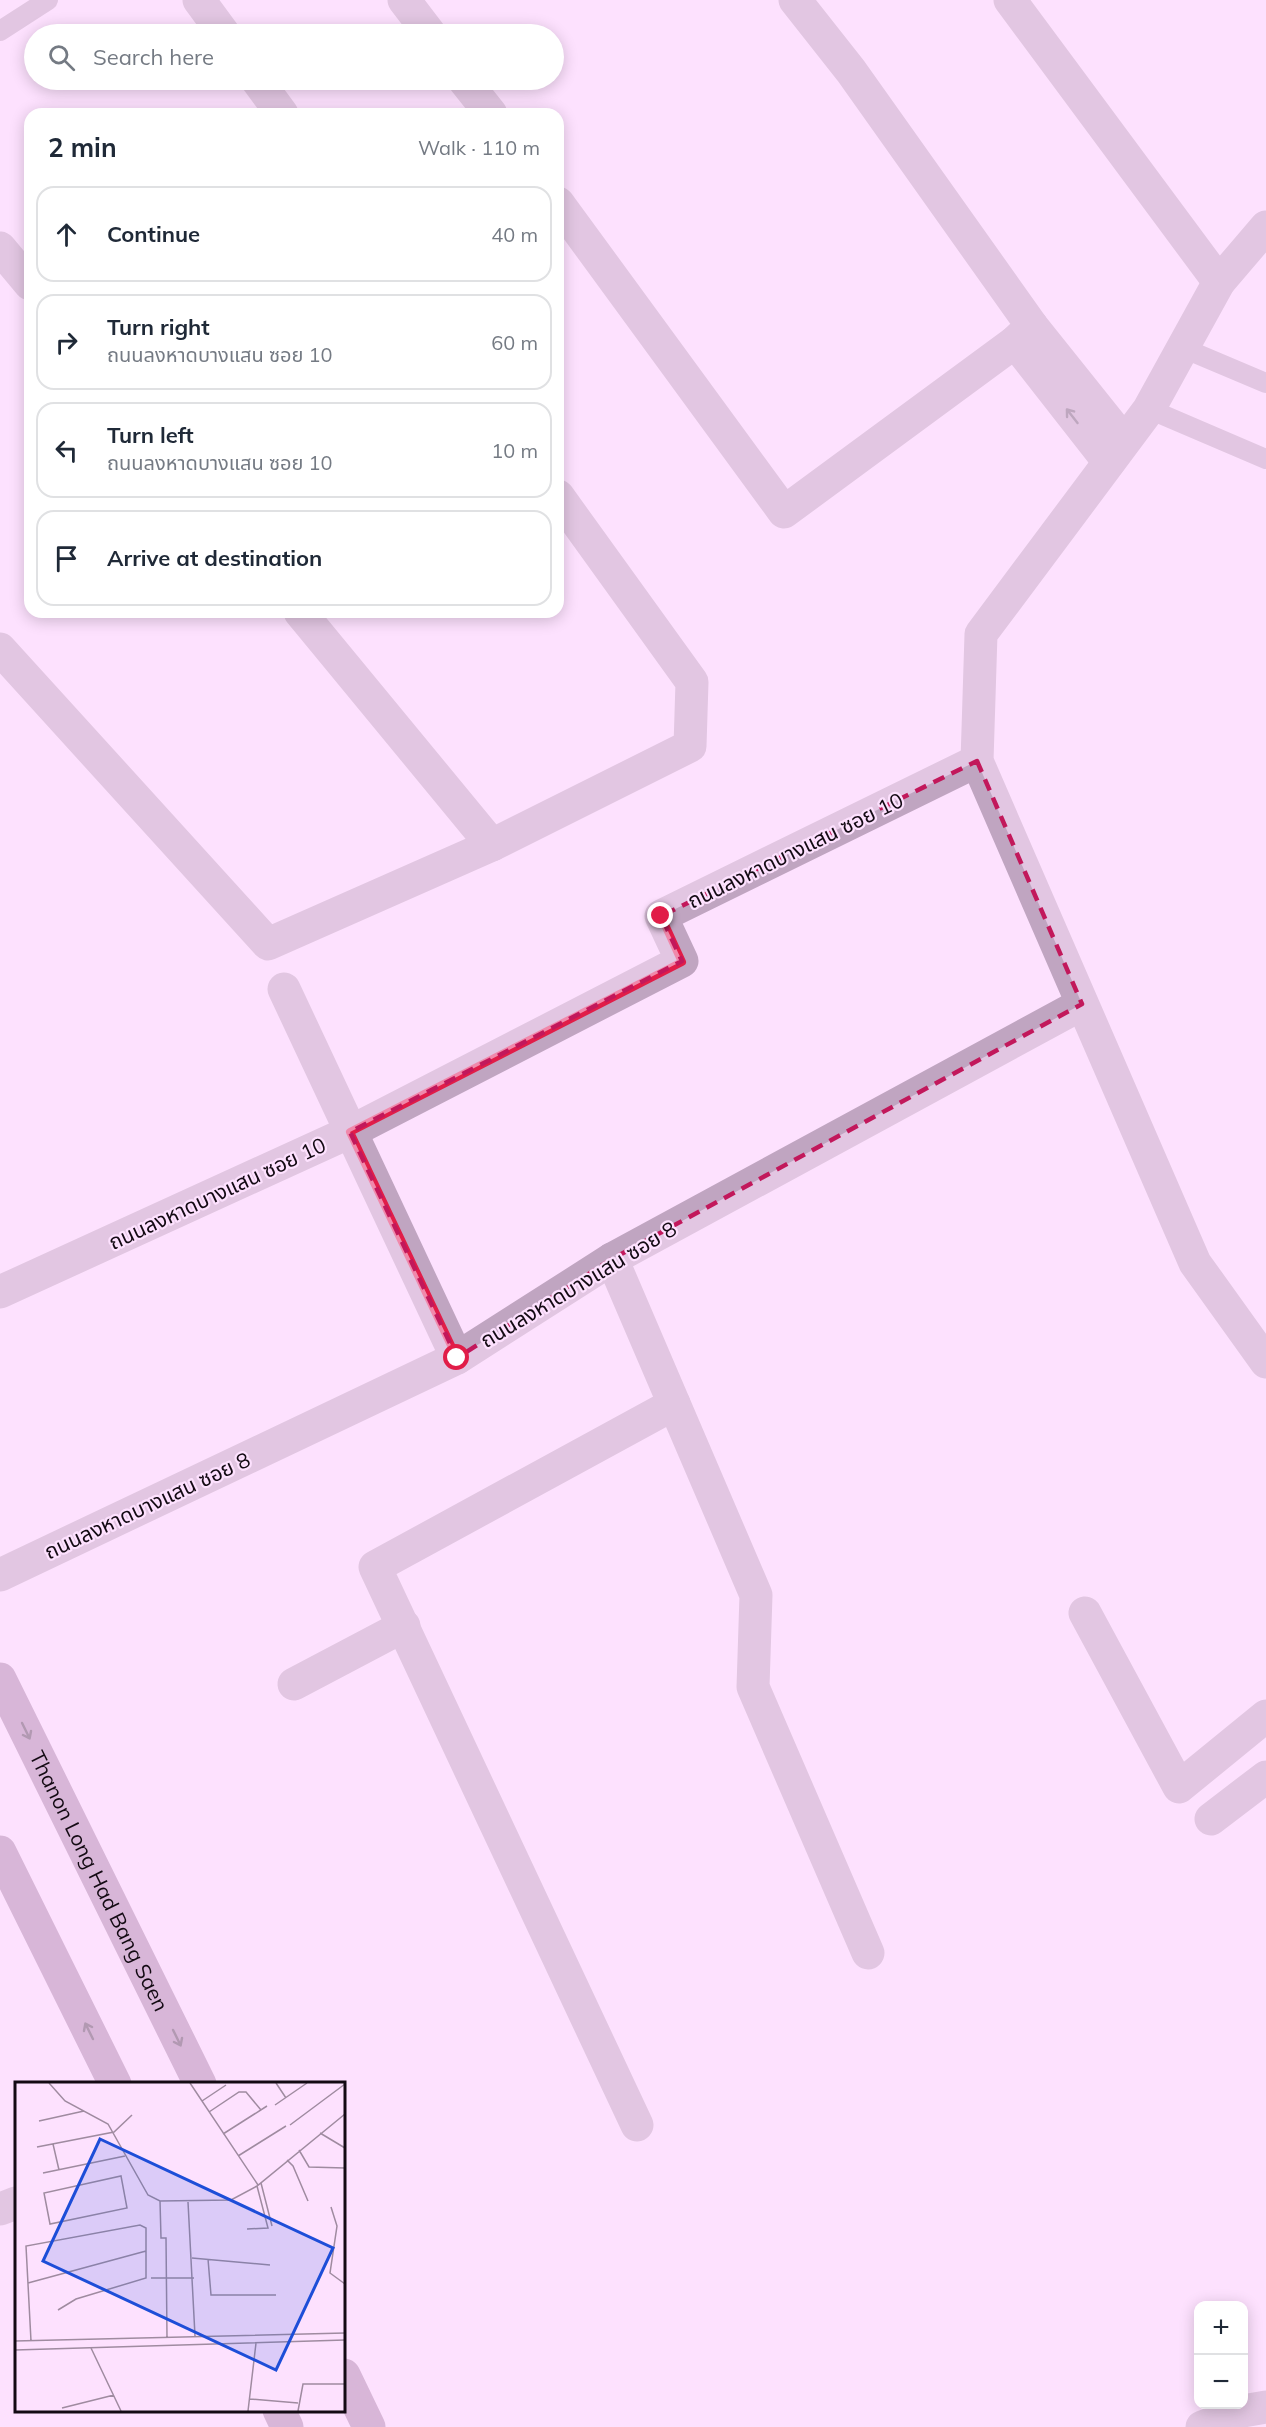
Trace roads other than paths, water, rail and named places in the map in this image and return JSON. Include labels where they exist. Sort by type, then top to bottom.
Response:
[{"type":"main road","name":"Thanon Long Had Bang Saen","points":[[0,1679],[199,2082]]},
{"type":"main road","points":[[0,1852],[114,2082]]},
{"type":"main road","points":[[345,2377],[369,2427]]},
{"type":"main road","points":[[280,2412],[287,2427]]},
{"type":"street","points":[[200,0],[217,24]]},
{"type":"street","points":[[404,0],[422,24]]},
{"type":"street","points":[[795,0],[851,71],[1024,334],[1116,451]]},
{"type":"street","points":[[1010,0],[1219,282]]},
{"type":"street","points":[[264,90],[278,108]]},
{"type":"street","points":[[472,90],[486,108]]},
{"type":"street","points":[[564,211],[784,512],[1024,334]]},
{"type":"street","points":[[1266,227],[1219,282],[1149,409],[981,634],[977,761],[1196,1263],[1266,1362]]},
{"type":"street","points":[[0,248],[24,277]]},
{"type":"street","points":[[0,649],[268,945],[492,845],[690,746],[692,682],[564,504]]},
{"type":"street","points":[[305,618],[492,845]]},
{"type":"street","name":"ถนนลงหาดบางแสน ซอย 10","points":[[0,1292],[350,1132],[682,962],[661,916],[977,761]]},
{"type":"street","points":[[284,989],[457,1358]]},
{"type":"street","name":"ถนนลงหาดบางแสน ซอย 8","points":[[0,1575],[457,1358],[612,1259],[1082,1005]]},
{"type":"street","points":[[612,1259],[756,1595],[753,1687],[868,1953]]},
{"type":"street","points":[[637,2125],[375,1567],[674,1404]]},
{"type":"street","points":[[1085,1613],[1179,1787],[1266,1716]]},
{"type":"street","points":[[294,1684],[404,1626]]},
{"type":"street","points":[[1211,1819],[1266,1777]]},
{"type":"street","points":[[0,2209],[15,2203]]},
{"type":"street","points":[[1202,2427],[1243,2410],[1266,2407]]},
{"type":"lane","points":[[0,31],[48,0]]},
{"type":"lane","points":[[1183,348],[1266,383]]},
{"type":"lane","points":[[1149,409],[1266,459]]}]
